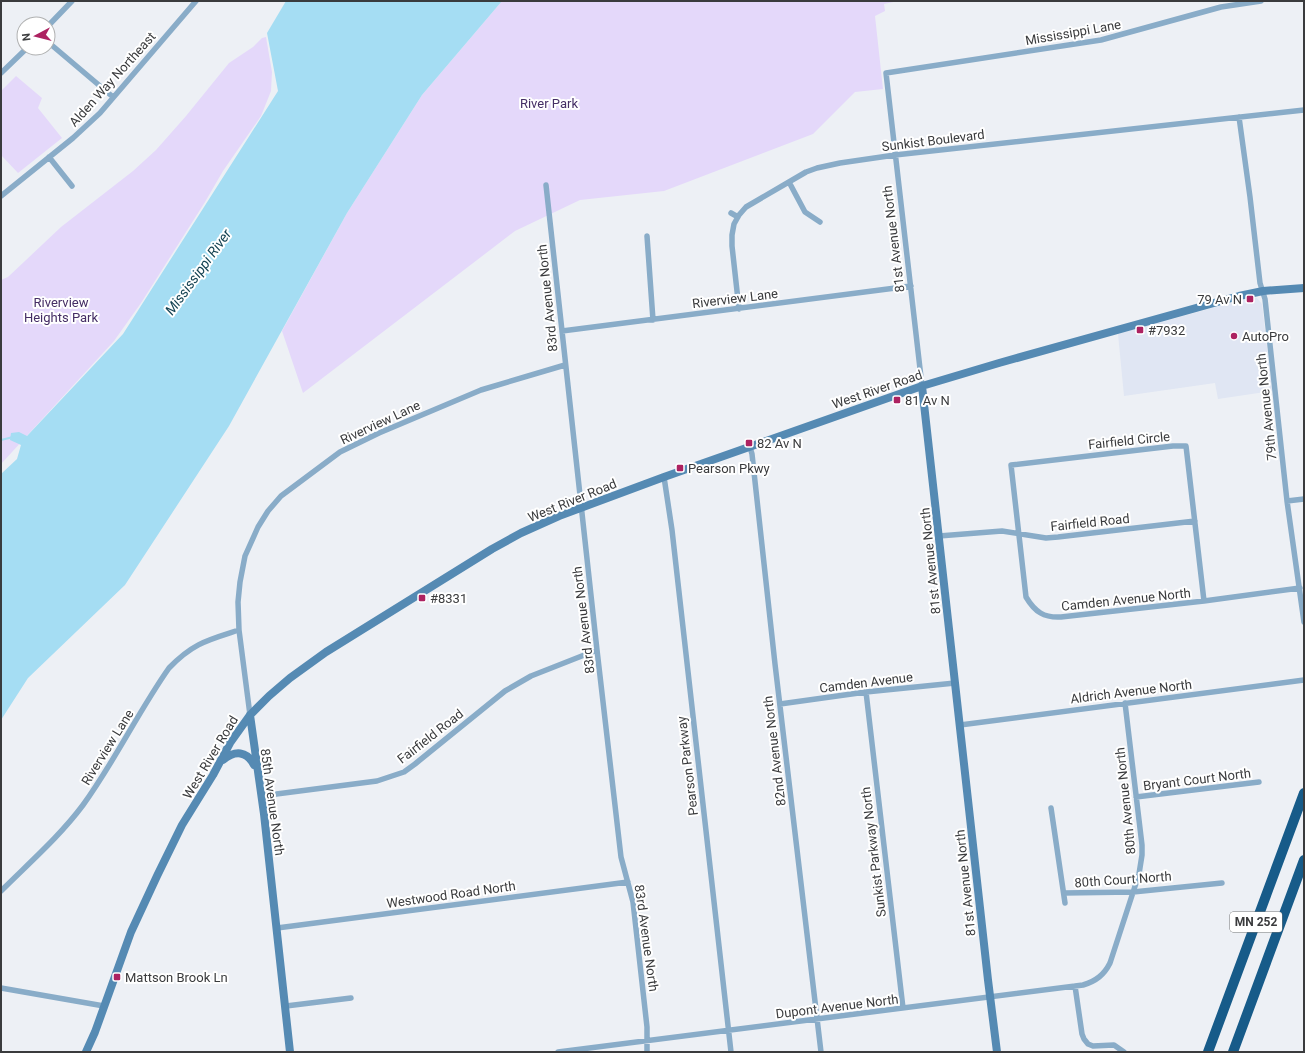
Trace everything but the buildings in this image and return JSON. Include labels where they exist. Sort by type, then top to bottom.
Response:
[{"type":"highway","name":"MN 252","points":[[1208,1052],[1304,793]]},
{"type":"highway","name":"MN 252","points":[[1233,1052],[1304,860]]},
{"type":"street","points":[[56,18],[72,1]]},
{"type":"street","name":"Alden Way Northeast","points":[[1,196],[100,113],[196,1]]},
{"type":"street","name":"Mississippi Lane","points":[[886,73],[1101,40],[1221,7],[1261,1]]},
{"type":"street","points":[[56,49],[113,98]]},
{"type":"street","points":[[1,73],[19,56]]},
{"type":"street","name":"81st Avenue North","points":[[886,73],[940,536],[955,683],[997,1050]]},
{"type":"street","name":"Sunkist Boulevard","points":[[738,217],[746,207],[806,172],[828,165],[895,155],[1304,110]]},
{"type":"street","name":"79th Avenue North","points":[[1239,117],[1260,283],[1265,299],[1288,501],[1304,622]]},
{"type":"street","points":[[49,157],[72,186]]},
{"type":"street","points":[[789,182],[805,212],[820,222]]},
{"type":"street","name":"83rd Avenue North","points":[[546,184],[565,366],[621,857],[633,902],[647,1027],[647,1052]]},
{"type":"street","points":[[731,213],[738,217],[734,224],[732,246],[739,309]]},
{"type":"street","points":[[647,236],[653,320]]},
{"type":"street","name":"Riverview Lane","points":[[562,331],[911,286]]},
{"type":"street","name":"West River Road","points":[[86,1052],[131,932],[157,876],[182,825],[220,763],[230,743],[250,715],[280,687],[307,665],[446,577],[521,533],[581,508],[664,477],[922,386],[1220,301],[1263,291],[1304,288]]},
{"type":"street","name":"Riverview Lane","points":[[244,556],[258,527],[268,511],[281,496],[340,452],[379,433],[481,390],[565,366]]},
{"type":"street","name":"Fairfield Circle","points":[[1018,533],[1010,465],[1173,446],[1186,446],[1204,601]]},
{"type":"street","name":"82nd Avenue North","points":[[750,447],[820,1052]]},
{"type":"street","name":"Pearson Parkway","points":[[664,477],[673,537],[732,1052]]},
{"type":"street","points":[[1288,501],[1304,499]]},
{"type":"street","name":"Fairfield Road","points":[[940,536],[997,531],[1046,538],[1195,521]]},
{"type":"street","name":"Camden Avenue North","points":[[1018,533],[1026,598],[1036,611],[1044,616],[1052,618],[1204,601],[1300,588]]},
{"type":"street","name":"85th Avenue North","points":[[244,556],[238,602],[239,630],[277,928],[290,1052]]},
{"type":"street","name":"Riverview Lane","points":[[1,891],[67,824],[84,804],[169,668],[192,648],[206,641],[239,630]]},
{"type":"street","name":"Fairfield Road","points":[[261,796],[377,781],[404,772],[505,691],[531,676],[597,650]]},
{"type":"street","name":"Aldrich Avenue North","points":[[960,725],[1304,680]]},
{"type":"street","name":"Camden Avenue","points":[[780,704],[866,692],[955,683]]},
{"type":"street","name":"Sunkist Parkway North","points":[[866,692],[903,1008]]},
{"type":"street","name":"80th Avenue North","points":[[1110,963],[1139,874],[1142,855],[1125,703]]},
{"type":"street","points":[[220,763],[232,754],[241,753],[251,759],[257,769]]},
{"type":"street","name":"Bryant Court North","points":[[1136,797],[1259,782]]},
{"type":"street","name":"80th Court North","points":[[1051,808],[1064,893],[1133,892],[1222,883]]},
{"type":"street","name":"Westwood Road North","points":[[277,928],[628,882]]},
{"type":"street","points":[[1064,893],[1065,903]]},
{"type":"street","name":"Dupont Avenue North","points":[[558,1052],[1075,986],[1092,982],[1099,978],[1106,971],[1110,963]]},
{"type":"street","points":[[1075,986],[1084,1039],[1088,1044],[1093,1046],[1114,1045],[1124,1052]]},
{"type":"street","points":[[1,988],[104,1006]]},
{"type":"street","points":[[286,1006],[351,998]]},
{"type":"shaded area","points":[[1252,297],[1257,298],[1262,304],[1272,391],[1218,399],[1215,383],[1124,396],[1118,334]]},
{"type":"green space","name":"River Park","points":[[502,1],[898,1],[884,4],[885,11],[875,16],[883,89],[855,92],[813,134],[664,191],[580,200],[515,231],[303,393],[282,331],[347,213],[422,95]]},
{"type":"green space","name":"Riverview Heights Park","points":[[266,37],[272,72],[271,91],[261,116],[223,171],[141,303],[114,341],[1,464],[1,280],[8,277],[61,227],[133,171],[156,150],[229,63],[253,47],[262,38]]},
{"type":"green space","points":[[16,76],[42,98],[38,108],[62,138],[18,173],[1,155],[1,91]]},
{"type":"water","name":"Mississippi River","points":[[286,1],[502,1],[422,95],[347,213],[229,426],[125,585],[28,678],[1,720],[1,474],[17,459],[21,445],[10,440],[11,433],[19,432],[27,436],[123,334],[278,91],[267,33]]},
{"type":"waterway","points":[[1,440],[13,437]]},
{"type":"place","name":"79 Av N","points":[[1250,299]]},
{"type":"place","name":"#7932","points":[[1140,330]]},
{"type":"place","name":"AutoPro","points":[[1234,336]]},
{"type":"place","name":"81 Av N","points":[[897,400]]},
{"type":"place","name":"82 Av N","points":[[749,443]]},
{"type":"place","name":"Pearson Pkwy","points":[[680,468]]},
{"type":"place","name":"#8331","points":[[422,598]]},
{"type":"place","name":"Mattson Brook Ln","points":[[117,977]]}]
